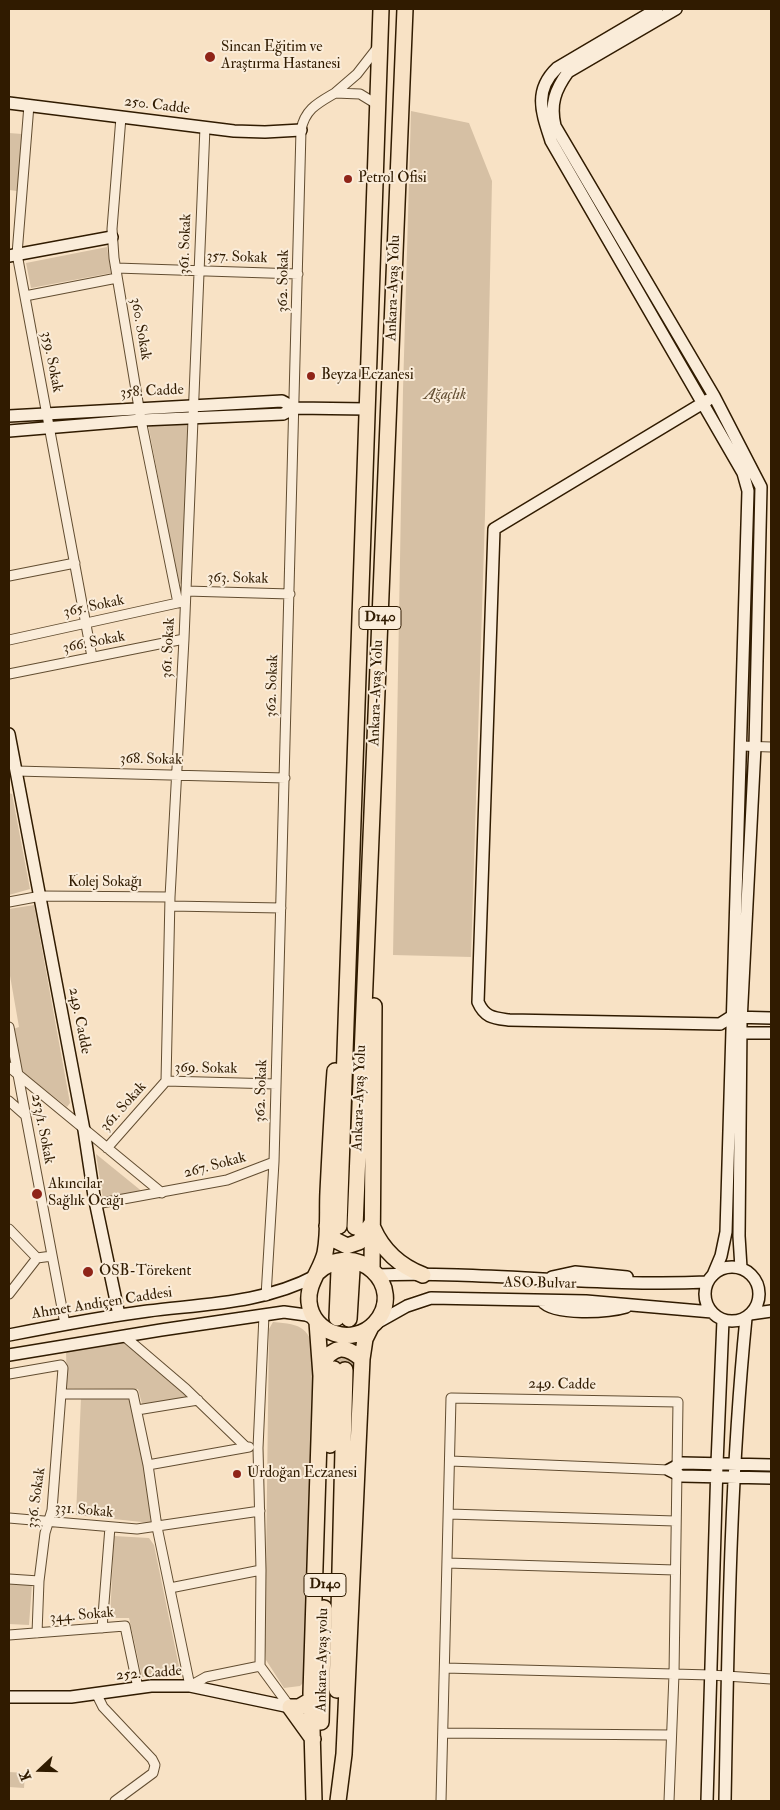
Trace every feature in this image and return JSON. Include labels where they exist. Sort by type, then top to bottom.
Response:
[{"type":"highway","name":"Ankara-Ayaş Yolu","points":[[316,1275],[333,1226],[350,921],[381,9]]},
{"type":"highway","name":"Ankara-Ayaş Yolu","points":[[355,1228],[405,9]]},
{"type":"highway","points":[[367,927],[374,946],[372,1225],[374,1272]]},
{"type":"highway","points":[[333,1226],[335,1240],[347,1246],[358,1242],[372,1225]]},
{"type":"highway","points":[[372,1225],[384,1247],[394,1258],[423,1275]]},
{"type":"highway","points":[[314,1801],[311,1700],[333,1368],[308,1297],[316,1275],[329,1264],[344,1260],[359,1262],[374,1272],[383,1287],[384,1300],[381,1314],[365,1339],[362,1359],[345,1737],[341,1788],[336,1801]]},
{"type":"highway","points":[[343,1318],[346,1270]]},
{"type":"highway","points":[[316,1320],[328,1331],[344,1336],[360,1334],[372,1326]]},
{"type":"highway","points":[[333,1368],[327,1355],[340,1348],[350,1350],[362,1359]]},
{"type":"highway","name":"Ankara-Ayaş yolu","points":[[320,1801],[326,1529],[333,1368]]},
{"type":"highway","name":"Ankara-Ayaş yolu","points":[[333,1368],[336,1801]]},
{"type":"highway","points":[[290,1707],[299,1707],[311,1700]]},
{"type":"highway","points":[[290,1707],[312,1739]]},
{"type":"street","points":[[657,9],[557,68],[549,77],[546,85],[542,96],[541,112],[551,141],[743,473],[747,485],[736,1018],[741,1268]]},
{"type":"street","points":[[676,9],[568,72],[557,86],[552,101],[552,113],[555,126],[766,481],[755,747],[736,1018]]},
{"type":"street","name":"362. Sokak","points":[[266,1296],[274,1162],[301,130],[304,117],[310,110],[363,68],[380,45]]},
{"type":"street","points":[[335,92],[360,94],[378,106]]},
{"type":"street","name":"250. Cadde","points":[[9,103],[205,128],[250,132],[301,130]]},
{"type":"street","name":"359. Sokak","points":[[30,105],[13,255],[25,296],[92,657]]},
{"type":"street","name":"360. Sokak","points":[[121,117],[112,236],[117,278],[141,420],[182,602]]},
{"type":"street","name":"361. Sokak","points":[[107,1148],[166,1081],[175,775],[184,639],[182,602],[186,591],[205,128]]},
{"type":"street","points":[[13,255],[112,236]]},
{"type":"street","name":"357. Sokak","points":[[116,268],[298,274]]},
{"type":"street","points":[[25,296],[117,278]]},
{"type":"street","points":[[714,396],[494,529],[478,1002],[484,1013],[488,1016],[509,1020],[720,1024],[736,1018],[771,1018]]},
{"type":"street","name":"358. Cadde","points":[[9,416],[193,404],[282,401],[295,408]]},
{"type":"street","name":"358. Cadde","points":[[9,431],[141,420],[283,414],[295,408],[367,409]]},
{"type":"street","points":[[747,485],[766,481]]},
{"type":"street","points":[[9,576],[76,563]]},
{"type":"street","name":"363. Sokak","points":[[186,591],[290,594]]},
{"type":"street","name":"365. Sokak","points":[[9,640],[182,602]]},
{"type":"street","name":"366. Sokak","points":[[9,674],[184,639]]},
{"type":"street","name":"249. Cadde","points":[[9,734],[12,774],[41,896],[96,1204],[119,1315]]},
{"type":"street","points":[[742,746],[771,747]]},
{"type":"street","name":"368. Sokak","points":[[12,774],[285,778]]},
{"type":"street","name":"Kolej Sokağı","points":[[9,902],[41,896],[281,908]]},
{"type":"street","points":[[720,1024],[736,1033],[771,1033]]},
{"type":"street","name":"253/1. Sokak","points":[[9,1027],[64,1324]]},
{"type":"street","points":[[736,1033],[726,1232],[721,1256],[710,1278],[705,1298],[712,1312],[723,1320],[738,1320],[771,1311]]},
{"type":"street","points":[[9,1067],[162,1193]]},
{"type":"street","name":"369. Sokak","points":[[166,1081],[276,1084]]},
{"type":"street","points":[[9,1101],[26,1116]]},
{"type":"street","name":"267. Sokak","points":[[96,1204],[227,1180],[274,1162]]},
{"type":"street","points":[[9,1230],[37,1258]]},
{"type":"street","points":[[9,1294],[37,1258],[52,1256]]},
{"type":"street","points":[[710,1278],[725,1267],[741,1268],[752,1274],[758,1286],[760,1296],[757,1306],[748,1316],[739,1387],[725,1801]]},
{"type":"street","name":"ASO Bulvar","points":[[374,1272],[634,1283],[710,1278]]},
{"type":"street","name":"Ahmet Andiçen Caddesi","points":[[9,1335],[119,1315],[266,1296],[291,1288],[316,1275]]},
{"type":"street","points":[[758,1286],[771,1288]]},
{"type":"street","name":"ASO Bulvar","points":[[372,1326],[407,1306],[431,1298],[631,1304],[712,1312]]},
{"type":"street","points":[[9,1355],[264,1315],[293,1312],[316,1320]]},
{"type":"street","points":[[264,1315],[258,1448],[261,1570],[260,1666],[290,1707]]},
{"type":"street","points":[[707,1801],[716,1477],[723,1320]]},
{"type":"street","points":[[124,1336],[198,1400],[246,1447]]},
{"type":"street","name":"336. Sokak","points":[[9,1374],[62,1366],[50,1522],[46,1533],[39,1581],[37,1633]]},
{"type":"street","points":[[61,1394],[133,1394],[148,1465],[157,1527],[190,1686],[206,1677],[260,1666]]},
{"type":"street","name":"249. Cadde","points":[[441,1801],[451,1398],[678,1402],[674,1470],[674,1674],[669,1801]]},
{"type":"street","points":[[137,1410],[198,1400]]},
{"type":"street","points":[[148,1465],[246,1447],[258,1448]]},
{"type":"street","points":[[450,1461],[674,1470],[717,1464],[771,1465]]},
{"type":"street","points":[[674,1470],[681,1476],[771,1478]]},
{"type":"street","name":"331. Sokak","points":[[9,1518],[137,1529],[260,1511]]},
{"type":"street","points":[[449,1514],[675,1521]]},
{"type":"street","points":[[102,1628],[110,1527]]},
{"type":"street","points":[[447,1562],[675,1570]]},
{"type":"street","points":[[170,1588],[261,1570]]},
{"type":"street","points":[[9,1579],[39,1581]]},
{"type":"street","name":"344. Sokak","points":[[9,1635],[125,1626],[138,1688]]},
{"type":"street","points":[[445,1668],[711,1675],[771,1679]]},
{"type":"street","name":"252. Cadde","points":[[9,1697],[61,1698],[138,1688],[190,1686],[290,1707]]},
{"type":"street","points":[[96,1693],[103,1707],[155,1763],[153,1773],[115,1801]]},
{"type":"street","points":[[443,1732],[671,1735]]},
{"type":"green space","name":"Ağaçlık","points":[[411,111],[469,123],[492,181],[485,515],[471,957],[393,955],[403,390]]},
{"type":"green space","points":[[9,133],[22,134],[17,191],[9,190]]},
{"type":"green space","points":[[107,247],[111,273],[31,288],[26,263]]},
{"type":"green space","points":[[189,421],[184,581],[181,584],[178,582],[148,424]]},
{"type":"green space","points":[[9,793],[12,794],[30,889],[9,895]]},
{"type":"green space","points":[[34,905],[70,1103],[67,1107],[25,1074],[20,1067],[13,1029],[19,1027],[9,970],[9,909]]},
{"type":"green space","points":[[96,1154],[144,1193],[103,1199]]},
{"type":"green space","points":[[273,1322],[291,1324],[303,1330],[311,1340],[316,1358],[305,1681],[300,1686],[284,1688],[266,1660],[265,1646],[269,1329]]},
{"type":"green space","points":[[124,1342],[188,1397],[142,1404],[138,1389],[67,1388],[66,1351]]},
{"type":"green space","points":[[81,1398],[131,1398],[145,1470],[151,1523],[76,1515]]},
{"type":"green space","points":[[114,1536],[149,1538],[154,1545],[181,1676],[142,1677],[129,1618],[110,1618]]},
{"type":"green space","points":[[9,1582],[32,1584],[29,1625],[9,1624]]},
{"type":"green space","points":[[9,1772],[25,1773],[24,1788],[9,1787]]},
{"type":"tunnel","points":[[345,1370],[349,1319]]},
{"type":"place","name":"Sincan Eğitim ve Araştırma Hastanesi","points":[[210,57]]},
{"type":"place","name":"Petrol Ofisi","points":[[348,179]]},
{"type":"place","name":"Beyza Eczanesi","points":[[311,376]]},
{"type":"place","name":"Akıncılar Sağlık Ocağı","points":[[37,1194]]},
{"type":"place","name":"OSB-Törekent","points":[[88,1272]]},
{"type":"place","name":"Urdoğan Eczanesi","points":[[237,1474]]}]
